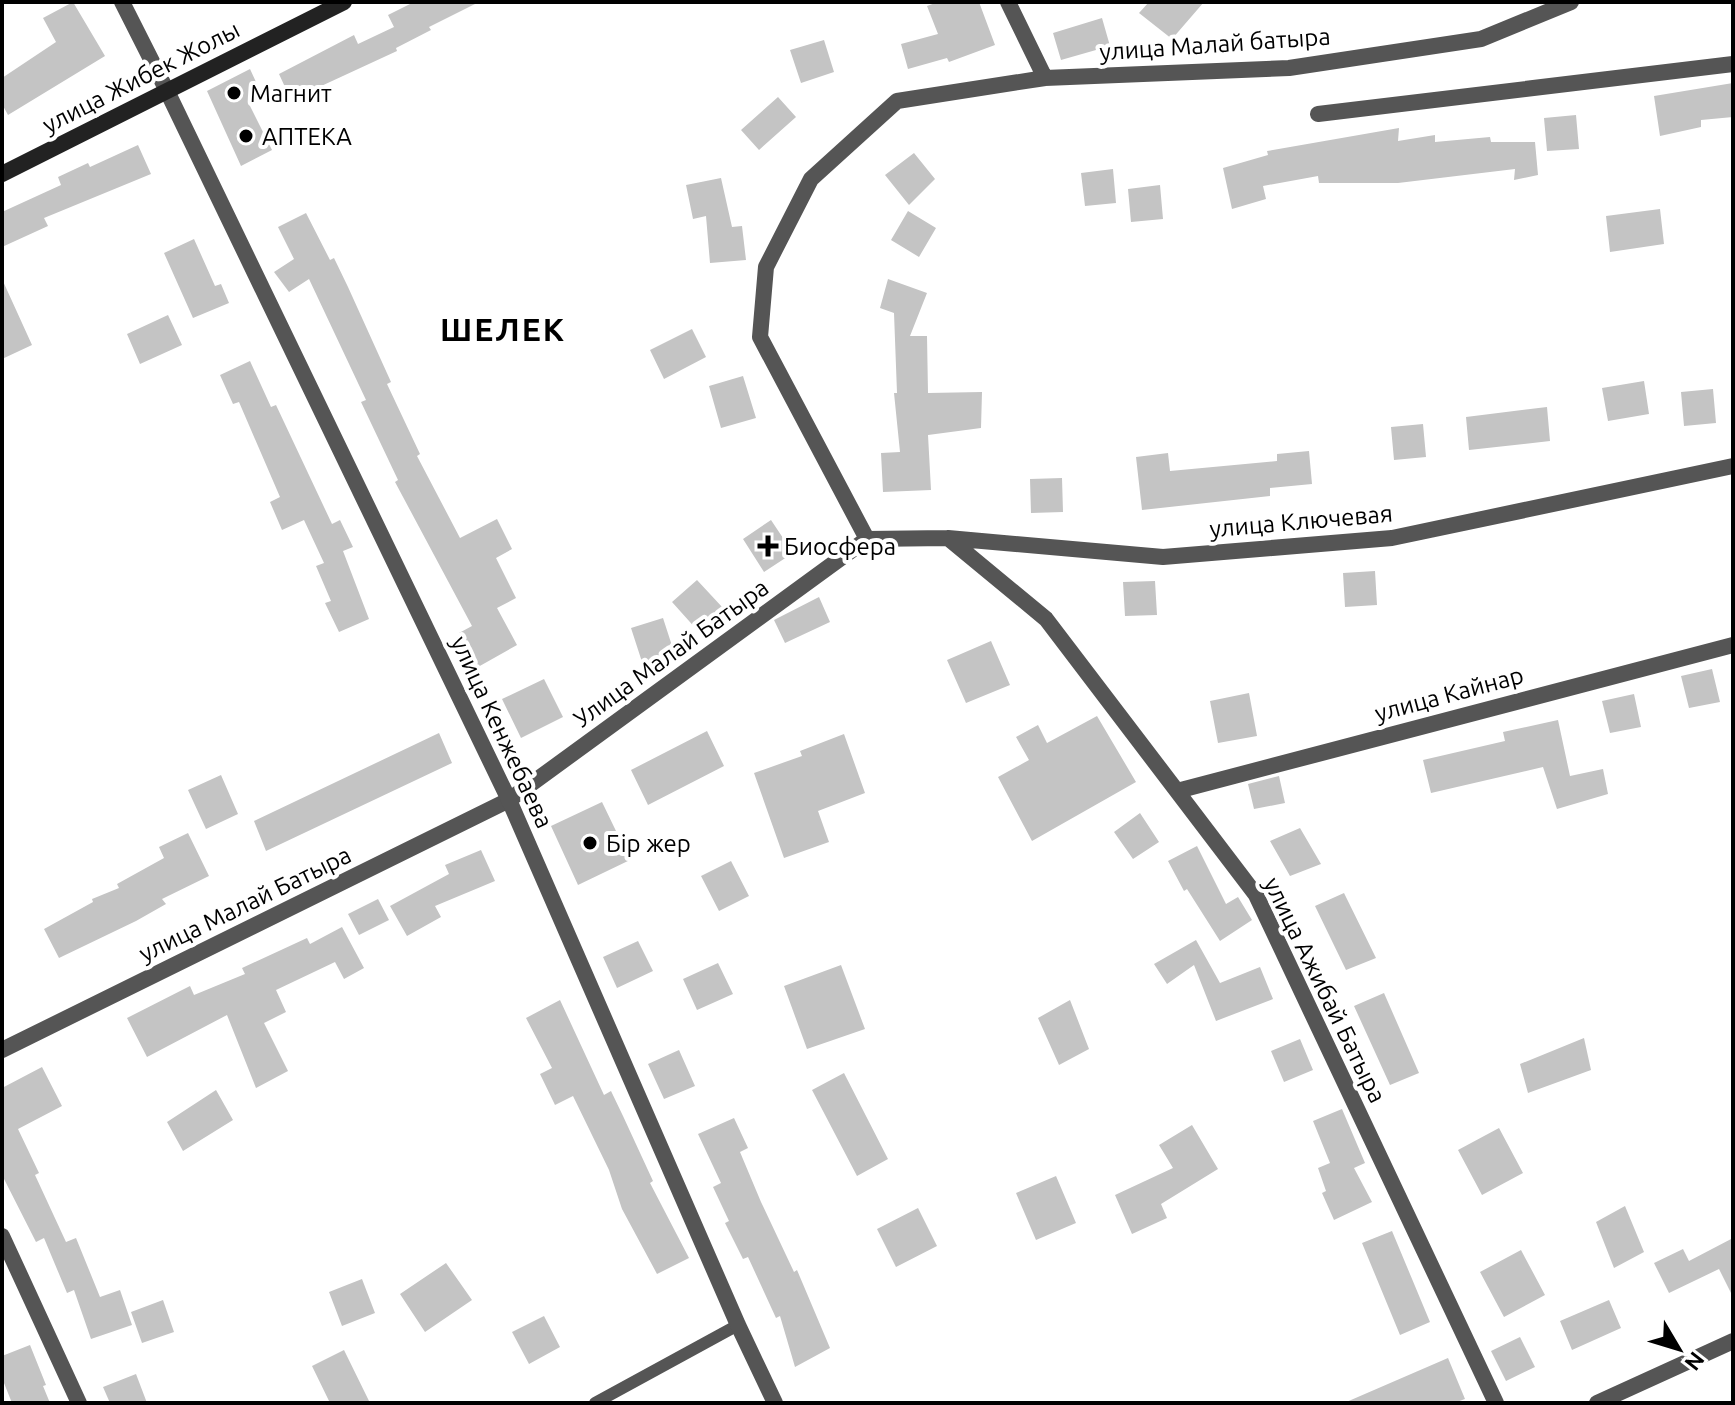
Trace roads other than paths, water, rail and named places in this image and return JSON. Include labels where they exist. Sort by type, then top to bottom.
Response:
[{"type":"main road","name":"улица Жибек Жолы","points":[[2,174],[344,2]]},
{"type":"street","name":"улица Кенжебаева","points":[[122,2],[509,800],[775,1403]]},
{"type":"street","points":[[867,539],[760,337],[766,267],[811,179],[897,101],[1045,78],[1008,2]]},
{"type":"street","name":"улица Малай батыра","points":[[1045,78],[1289,68],[1481,39],[1571,2]]},
{"type":"street","points":[[1318,114],[1733,64]]},
{"type":"street","name":"улица Ключевая","points":[[867,539],[948,538],[1163,557],[1392,538],[1733,466]]},
{"type":"street","name":"улица Ажибай Батыра","points":[[948,538],[1046,619],[1256,895],[1496,1403]]},
{"type":"street","name":"Улица Малай Батыра","points":[[509,800],[867,539]]},
{"type":"street","name":"улица Кайнар","points":[[1177,791],[1733,645]]},
{"type":"street","name":"улица Малай Батыра","points":[[2,1050],[509,800]]},
{"type":"street","points":[[2,1236],[79,1403]]},
{"type":"street","points":[[1597,1403],[1733,1341]]},
{"type":"lane","points":[[595,1403],[738,1325]]},
{"type":"place","name":"Магнит","points":[[234,93]]},
{"type":"place","name":"АПТЕКА","points":[[246,136]]},
{"type":"place","name":"Биосфера","points":[[768,546]]},
{"type":"place","name":"Бір жер","points":[[590,843]]},
{"type":"district","name":"ШЕЛЕК","points":[[503,329]]}]
